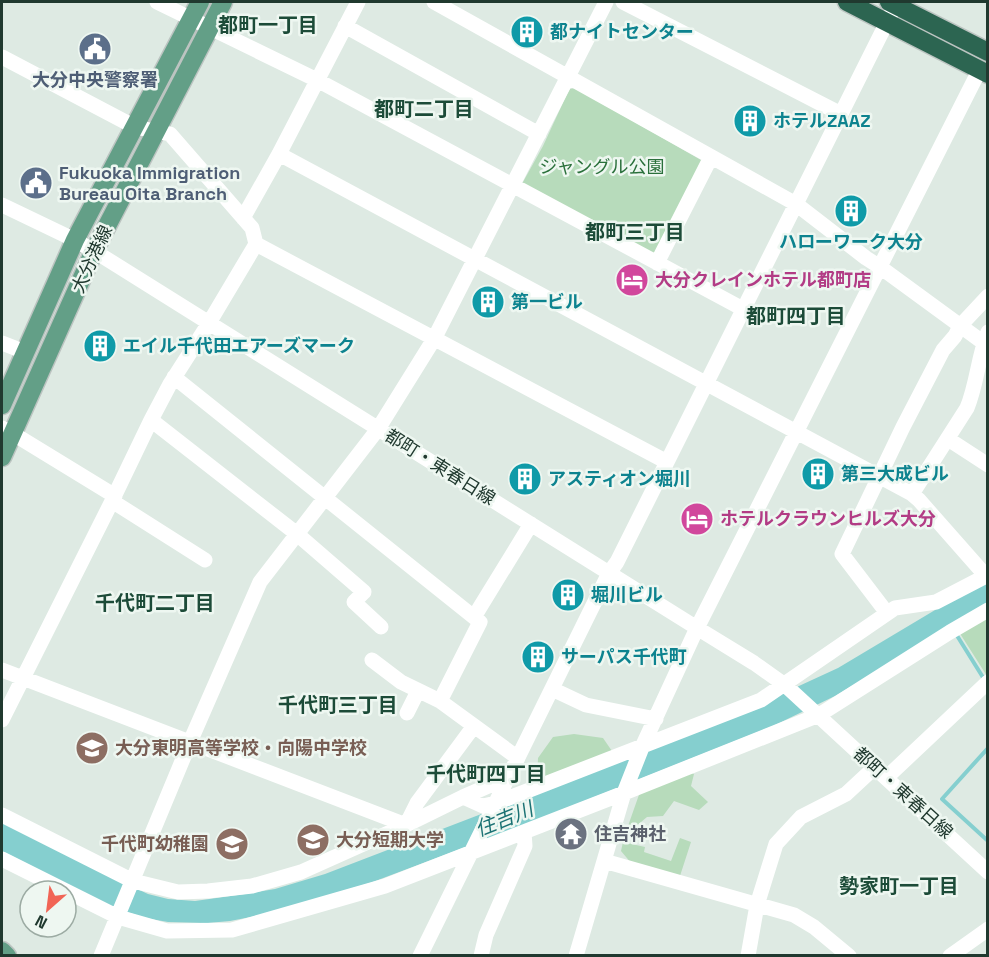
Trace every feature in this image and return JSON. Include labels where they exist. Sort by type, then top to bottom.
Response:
[{"type":"highway","points":[[847,2],[887,22],[985,58]]},
{"type":"highway","points":[[894,3],[985,58]]},
{"type":"main road","name":"大分港線","points":[[2,405],[75,240],[200,2]]},
{"type":"main road","name":"大分港線","points":[[2,457],[7,431],[94,251],[223,2]]},
{"type":"main road","points":[[2,951],[7,956]]},
{"type":"street","points":[[157,2],[317,80],[743,309]]},
{"type":"street","points":[[243,218],[358,2]]},
{"type":"street","points":[[434,2],[796,204],[960,326],[986,341],[967,408],[912,494]]},
{"type":"street","points":[[101,956],[190,742],[260,582],[378,429],[435,339],[606,2]]},
{"type":"street","points":[[622,2],[841,114]]},
{"type":"street","points":[[420,956],[609,573],[617,562],[887,22],[894,3]]},
{"type":"street","points":[[345,26],[539,134]]},
{"type":"street","points":[[2,57],[135,127],[170,134],[252,228],[256,244],[174,377],[151,420],[114,499],[2,720]]},
{"type":"street","points":[[576,956],[625,791],[642,747],[696,628],[985,58]]},
{"type":"street","points":[[279,154],[912,494],[987,575],[936,602],[895,608],[761,700],[495,804],[483,806],[463,797]]},
{"type":"street","points":[[657,264],[711,157]]},
{"type":"street","name":"都町・東春日線","points":[[2,205],[94,251],[754,663],[785,685],[819,715],[987,872]]},
{"type":"street","points":[[256,244],[667,462]]},
{"type":"street","points":[[887,613],[842,554],[943,350],[960,326],[987,296]]},
{"type":"street","points":[[2,343],[25,352]]},
{"type":"street","points":[[174,377],[480,622],[440,701]]},
{"type":"street","points":[[151,420],[297,534],[364,592],[354,602],[381,627]]},
{"type":"street","points":[[7,431],[205,560]]},
{"type":"street","points":[[948,439],[987,465]]},
{"type":"street","points":[[474,617],[531,524]]},
{"type":"street","points":[[2,858],[119,914],[166,931],[232,930],[385,886],[473,849],[524,832],[819,715],[987,610]]},
{"type":"street","points":[[372,660],[400,682],[440,701],[518,758]]},
{"type":"street","points":[[2,670],[406,825]]},
{"type":"street","points":[[748,956],[757,905],[776,844],[801,817],[846,794],[880,773],[986,684]]},
{"type":"street","points":[[552,688],[586,705],[656,719]]},
{"type":"street","points":[[407,712],[418,691]]},
{"type":"street","points":[[406,825],[417,803],[474,726]]},
{"type":"street","points":[[2,815],[132,882],[178,892],[208,891],[252,886],[301,872],[509,777]]},
{"type":"street","points":[[482,956],[486,935],[525,846],[524,832]]},
{"type":"street","points":[[604,861],[794,915],[814,927],[849,956]]},
{"type":"street","points":[[950,956],[987,929]]},
{"type":"green space","name":"ジャングル公園","points":[[575,88],[701,160],[702,165],[656,253],[652,255],[525,187],[523,182],[568,92]]},
{"type":"green space","points":[[987,613],[987,676],[959,632]]},
{"type":"green space","points":[[574,734],[603,738],[614,754],[537,785],[538,758],[553,737]]},
{"type":"green space","points":[[686,771],[694,774],[691,786],[708,802],[699,810],[674,801],[663,816],[647,817],[635,827],[628,826],[641,789]]},
{"type":"green space","points":[[680,838],[691,842],[679,879],[637,870],[621,851],[623,842],[645,847],[644,852],[671,861]]},
{"type":"water","name":"住吉川","points":[[987,579],[987,606],[835,696],[773,726],[524,825],[370,883],[261,915],[208,923],[168,922],[145,918],[112,907],[78,890],[78,879],[57,879],[2,851],[2,822],[122,882],[148,894],[168,899],[195,901],[275,889],[325,874],[721,722],[838,668]]},
{"type":"waterway","points":[[956,634],[984,679]]},
{"type":"waterway","points":[[988,748],[942,799],[988,841]]},
{"type":"place","name":"都ナイトセンター","points":[[527,32]]},
{"type":"place","name":"大分中央警察署","points":[[95,49]]},
{"type":"place","name":"ホテルZAAZ","points":[[750,121]]},
{"type":"place","name":"Fukuoka Immigration Bureau Oita Branch","points":[[36,183]]},
{"type":"place","name":"ハローワーク大分","points":[[851,211]]},
{"type":"place","name":"大分クレインホテル都町店","points":[[632,280]]},
{"type":"place","name":"第一ビル","points":[[488,302]]},
{"type":"place","name":"エイル千代田エアーズマーク","points":[[100,346]]},
{"type":"place","name":"第三大成ビル","points":[[818,474]]},
{"type":"place","name":"アスティオン堀川","points":[[525,479]]},
{"type":"place","name":"ホテルクラウンヒルズ大分","points":[[697,519]]},
{"type":"place","name":"堀川ビル","points":[[568,595]]},
{"type":"place","name":"サーパス千代町","points":[[538,657]]},
{"type":"place","name":"大分東明高等学校・向陽中学校","points":[[92,748]]},
{"type":"place","name":"住吉神社","points":[[571,834]]},
{"type":"place","name":"大分短期大学","points":[[313,840]]},
{"type":"place","name":"千代町幼稚園","points":[[232,844]]},
{"type":"district","name":"都町一丁目","points":[[268,25]]},
{"type":"district","name":"都町二丁目","points":[[424,109]]},
{"type":"district","name":"都町三丁目","points":[[635,232]]},
{"type":"district","name":"都町四丁目","points":[[796,316]]},
{"type":"district","name":"千代町二丁目","points":[[155,603]]},
{"type":"district","name":"千代町三丁目","points":[[338,705]]},
{"type":"district","name":"千代町四丁目","points":[[486,774]]},
{"type":"district","name":"勢家町一丁目","points":[[899,886]]}]
